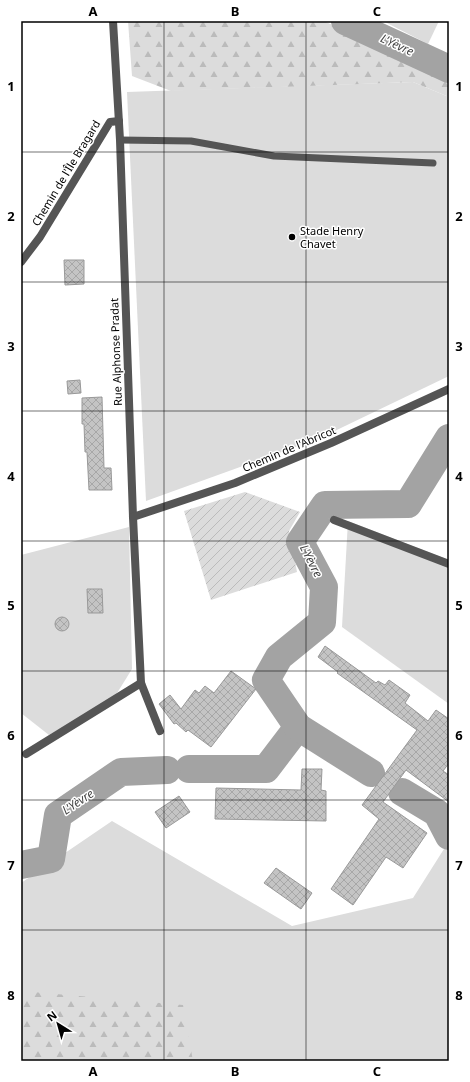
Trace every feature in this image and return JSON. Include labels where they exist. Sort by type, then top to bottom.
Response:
[{"type":"street","name":"Rue Alphonse Pradat","points":[[113,21],[120,140],[133,517],[141,683],[160,731]]},
{"type":"street","name":"Chemin de l'Île Bragard","points":[[21,262],[40,237],[110,122],[119,121]]},
{"type":"street","name":"Chemin de l'Abricot","points":[[133,517],[235,483],[331,443],[449,389]]},
{"type":"street","points":[[334,520],[449,564]]},
{"type":"street","points":[[26,754],[141,683]]},
{"type":"lane","points":[[120,140],[191,142],[274,156],[433,163]]},
{"type":"green space","points":[[128,21],[326,22],[449,78],[449,97],[413,82],[171,91],[132,76]]},
{"type":"green space","points":[[383,21],[439,21],[428,44]]},
{"type":"green space","name":"Stade Henry Chavet","points":[[413,82],[449,97],[449,376],[318,439],[146,501],[127,92]]},
{"type":"green space","points":[[245,492],[300,512],[289,531],[297,572],[211,600],[184,511]]},
{"type":"green space","points":[[348,521],[449,560],[449,704],[342,627]]},
{"type":"green space","points":[[129,527],[132,669],[114,698],[49,735],[21,713],[21,555]]},
{"type":"green space","points":[[112,821],[292,926],[413,898],[449,841],[449,1061],[21,1061],[21,883]]},
{"type":"green space","points":[[21,991],[183,1005],[193,1061],[21,1061]]},
{"type":"building","points":[[64,260],[84,260],[84,284],[65,285]]},
{"type":"building","points":[[80,380],[81,393],[68,394],[67,381]]},
{"type":"building","points":[[102,397],[104,468],[111,468],[112,490],[89,490],[87,452],[85,452],[84,424],[82,424],[82,398]]},
{"type":"building","points":[[87,589],[102,589],[103,613],[88,613]]},
{"type":"building","points":[[62,617],[67,619],[69,624],[67,629],[62,631],[57,629],[55,624],[57,619]]},
{"type":"building","points":[[325,646],[376,683],[378,681],[385,685],[389,680],[410,695],[405,703],[428,721],[436,710],[449,719],[449,763],[443,771],[449,775],[449,802],[406,770],[383,802],[427,833],[403,868],[386,857],[353,905],[331,889],[379,819],[362,805],[417,730],[337,673],[338,672],[318,657]]},
{"type":"building","points":[[231,671],[256,689],[211,747],[188,730],[186,732],[176,723],[174,724],[159,704],[170,695],[181,709],[195,690],[199,693],[205,686],[214,693]]},
{"type":"building","points":[[302,769],[322,769],[321,790],[326,791],[326,821],[215,819],[216,788],[301,790]]},
{"type":"building","points":[[179,796],[190,812],[166,828],[155,812]]},
{"type":"building","points":[[276,868],[312,893],[301,909],[264,883]]},
{"type":"waterway","name":"L'Yèvre","points":[[345,21],[449,69]]},
{"type":"waterway","name":"L'Yèvre","points":[[371,773],[298,727],[266,680],[279,657],[322,622],[324,587],[300,542],[325,505],[408,504],[449,438]]},
{"type":"waterway","name":"L'Yèvre","points":[[189,769],[266,769],[298,727]]},
{"type":"waterway","name":"L'Yèvre","points":[[21,865],[51,859],[58,815],[121,772],[167,770]]},
{"type":"waterway","name":"L'Yèvre","points":[[402,792],[437,813],[449,836]]},
{"type":"place","name":"Stade Henry Chavet","points":[[292,237]]}]
